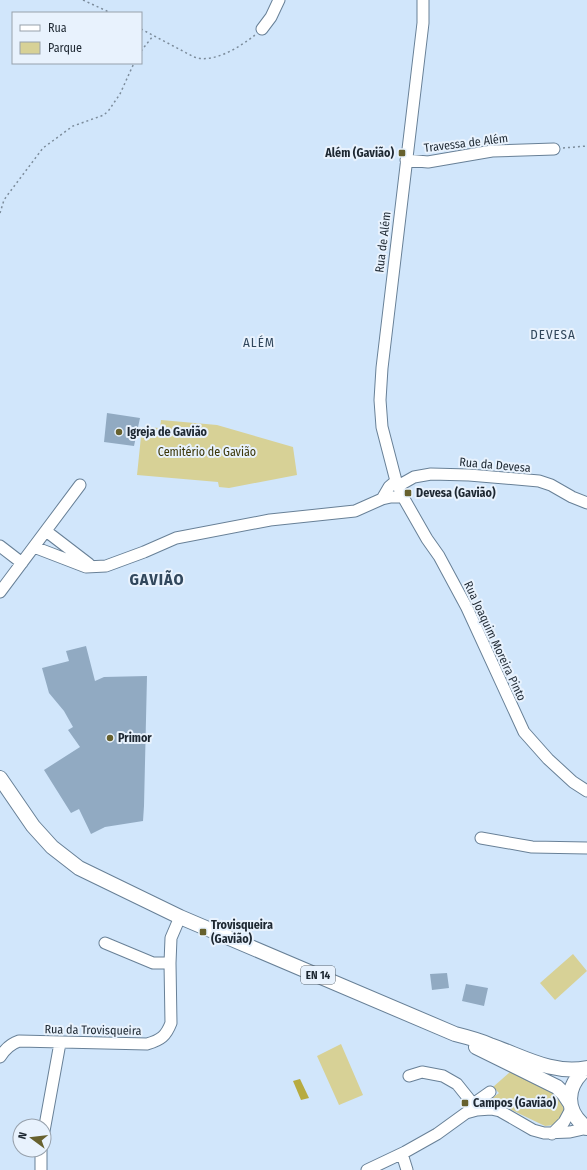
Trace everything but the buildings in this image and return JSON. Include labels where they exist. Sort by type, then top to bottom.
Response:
[{"type":"main road","name":"EN 14","points":[[0,778],[33,826],[52,847],[69,861],[92,875],[180,917],[455,1034],[490,1044],[554,1068],[565,1070],[587,1068]]},
{"type":"main road","name":"EN 14","points":[[455,1034],[486,1053],[557,1087],[564,1094],[578,1120],[587,1128]]},
{"type":"main road","name":"EN 14","points":[[571,1106],[570,1093],[573,1083],[579,1074],[587,1068]]},
{"type":"street","points":[[262,29],[271,17],[279,0]]},
{"type":"street","name":"Rua de Além","points":[[399,488],[382,427],[380,400],[382,368],[423,22],[423,0]]},
{"type":"street","name":"Travessa de Além","points":[[406,160],[428,162],[492,151],[554,149]]},
{"type":"street","name":"Rua da Devesa","points":[[399,488],[414,477],[431,474],[520,479],[547,484],[587,503]]},
{"type":"street","points":[[0,592],[80,485]]},
{"type":"street","points":[[382,499],[389,487],[399,488]]},
{"type":"street","points":[[34,547],[86,567],[106,566],[176,538],[270,520],[355,511],[391,496],[399,488]]},
{"type":"street","name":"Rua Joaquim Moreira Pinto","points":[[399,488],[427,540],[439,556],[467,608],[519,724],[532,742],[548,759],[573,782],[587,791]]},
{"type":"street","points":[[46,532],[81,559],[97,567]]},
{"type":"street","points":[[1,547],[22,563]]},
{"type":"street","points":[[481,838],[532,847],[587,848]]},
{"type":"street","name":"Rua da Trovisqueira","points":[[0,1057],[4,1050],[11,1044],[19,1041],[147,1044],[161,1039],[168,1032],[171,1023],[171,938],[180,917]]},
{"type":"street","points":[[105,943],[153,963],[170,963]]},
{"type":"street","points":[[46,1118],[60,1043]]},
{"type":"street","points":[[409,1076],[422,1072],[443,1076],[457,1084],[475,1107],[500,1111],[533,1130],[552,1134],[587,1128]]},
{"type":"street","points":[[367,1170],[402,1154],[437,1134],[475,1107],[490,1092]]},
{"type":"street","points":[[552,1134],[564,1122],[571,1106]]},
{"type":"street","points":[[402,1154],[407,1170]]},
{"type":"street","points":[[41,1158],[41,1170]]},
{"type":"path","points":[[83,0],[109,12]]},
{"type":"path","points":[[142,30],[194,58],[204,60],[214,58],[232,50],[247,41],[262,29]]},
{"type":"path","points":[[142,50],[153,36]]},
{"type":"path","points":[[0,213],[7,196],[43,148],[73,126],[104,115],[109,110],[120,94],[134,64]]},
{"type":"path","points":[[554,149],[587,146]]},
{"type":"green space","name":"Cemitério de Gavião","points":[[161,420],[217,425],[293,447],[297,475],[229,488],[219,487],[218,482],[137,475],[142,427],[160,428]]},
{"type":"green space","points":[[573,954],[587,971],[555,1000],[540,983]]},
{"type":"green space","points":[[341,1044],[363,1095],[339,1105],[317,1056]]},
{"type":"green space","points":[[510,1072],[557,1093],[566,1114],[555,1125],[545,1126],[499,1104],[487,1102],[499,1093],[493,1087]]},
{"type":"shaded area","points":[[300,1079],[309,1098],[301,1100],[293,1081]]},
{"type":"place","name":"Além (Gavião)","points":[[402,153]]},
{"type":"place","name":"Igreja de Gavião","points":[[119,432]]},
{"type":"place","name":"Devesa (Gavião)","points":[[408,493]]},
{"type":"place","name":"Primor","points":[[110,738]]},
{"type":"place","name":"Trovisqueira (Gavião)","points":[[203,932]]},
{"type":"place","name":"Campos (Gavião)","points":[[465,1103]]},
{"type":"district","name":"DEVESA","points":[[553,334]]},
{"type":"district","name":"ALÉM","points":[[259,342]]},
{"type":"district","name":"GAVIÃO","points":[[157,579]]}]
